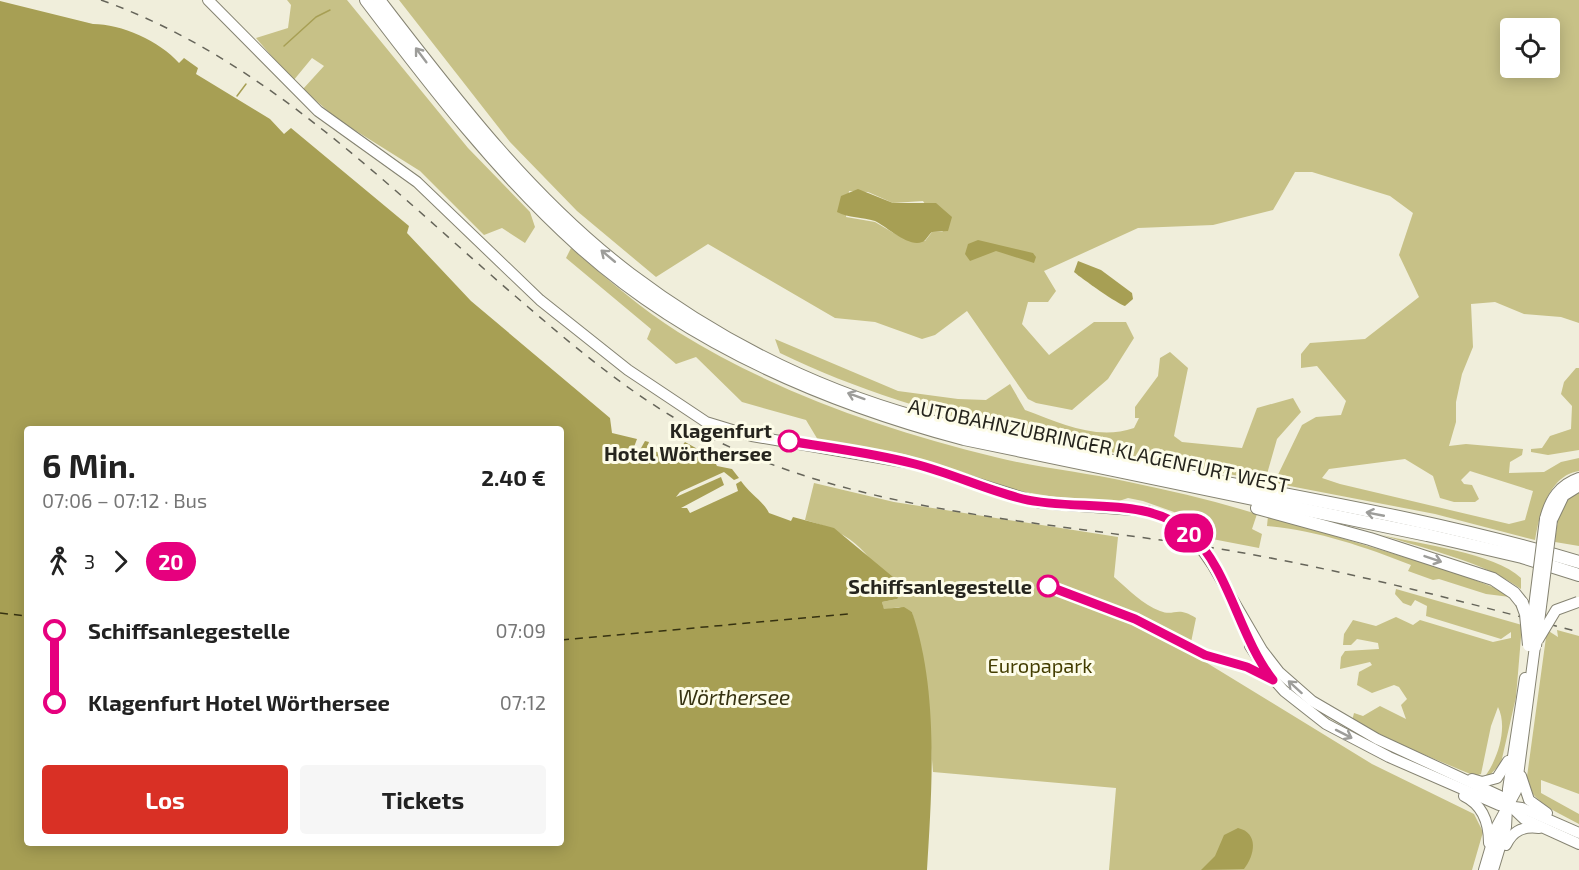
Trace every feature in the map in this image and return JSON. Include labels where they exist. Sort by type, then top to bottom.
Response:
[{"type":"highway","points":[[357,0],[381,29],[399,44]]},
{"type":"highway","name":"AUTOBAHNZUBRINGER KLAGENFURT WEST","points":[[366,0],[483,148],[634,290],[699,333],[762,368],[826,397],[964,439],[1251,498]]},
{"type":"highway","name":"AUTOBAHNZUBRINGER KLAGENFURT WEST","points":[[381,0],[484,134],[563,223]]},
{"type":"highway","name":"AUTOBAHNZUBRINGER KLAGENFURT WEST","points":[[584,243],[703,323],[781,366],[823,385],[915,417],[1251,498],[1487,549],[1579,574]]},
{"type":"highway","points":[[1532,649],[1548,519],[1563,495],[1579,485]]},
{"type":"highway","points":[[1251,498],[1277,504],[1493,579],[1507,587],[1522,603],[1532,649]]},
{"type":"highway","name":"AUTOBAHNZUBRINGER KLAGENFURT WEST","points":[[1277,504],[1441,528],[1579,562]]},
{"type":"highway","points":[[1560,557],[1579,556]]},
{"type":"main road","points":[[208,0],[318,111],[417,182],[540,300],[628,370],[706,422],[752,436],[915,464],[1040,503],[1147,511],[1169,519],[1191,534],[1212,564],[1234,606],[1251,646],[1267,672],[1292,699],[1326,724],[1389,757],[1498,806],[1522,808],[1579,831]]},
{"type":"main road","points":[[1548,519],[1552,499],[1561,487],[1579,478]]},
{"type":"main road","points":[[1494,870],[1506,827],[1507,805],[1532,649],[1543,628],[1557,610],[1578,602]]},
{"type":"main road","points":[[1234,606],[1279,672],[1306,697],[1377,739],[1500,796],[1524,819],[1579,844]]},
{"type":"main road","points":[[1484,870],[1497,826],[1516,791],[1522,755],[1532,649]]},
{"type":"main road","points":[[1416,758],[1482,782],[1491,782],[1503,772],[1517,737]]},
{"type":"main road","points":[[1522,755],[1522,784],[1529,800],[1539,809],[1579,831]]},
{"type":"main road","points":[[1389,757],[1400,766],[1475,803],[1486,821],[1489,852]]},
{"type":"main road","points":[[1494,870],[1512,834],[1529,827],[1552,831]]},
{"type":"green space","points":[[287,0],[347,0],[468,148],[530,212],[535,227],[525,243],[502,228],[484,235],[420,171],[337,119],[303,89],[324,66],[312,58],[293,81],[256,38],[288,28],[291,5]]},
{"type":"green space","points":[[399,0],[1579,0],[1579,323],[1561,317],[1524,314],[1495,302],[1471,304],[1473,347],[1462,374],[1456,402],[1456,422],[1449,446],[1466,444],[1523,449],[1522,455],[1510,462],[1509,473],[1544,472],[1561,462],[1579,458],[1579,471],[1569,474],[1553,488],[1539,519],[1535,540],[1435,514],[1274,483],[1302,425],[1316,417],[1341,415],[1346,401],[1317,366],[1301,368],[1301,354],[1310,343],[1365,339],[1419,297],[1399,255],[1413,213],[1390,196],[1312,172],[1295,172],[1273,210],[1213,225],[1138,228],[1044,271],[1056,291],[1048,302],[1028,302],[1022,324],[1049,355],[1094,322],[1126,322],[1134,338],[1108,379],[1072,410],[1036,403],[1028,399],[967,311],[935,335],[922,339],[875,322],[835,318],[708,244],[656,277],[577,211],[510,142]],"holes":[[[849,191],[868,192],[893,203],[923,201],[943,232],[932,232],[925,241],[897,235],[875,222],[846,217]],[[1405,459],[1433,476],[1440,498],[1454,502],[1475,502],[1479,499],[1472,485],[1464,484],[1461,480],[1470,471],[1533,491],[1525,520],[1509,524],[1322,478],[1329,469]]]},
{"type":"green space","points":[[571,248],[636,303],[664,323],[715,353],[792,391],[871,421],[953,446],[1012,461],[1161,489],[1257,514],[1252,529],[1262,534],[1259,548],[1207,538],[1174,512],[1143,501],[1128,498],[1119,501],[1081,501],[1018,491],[904,454],[818,440],[806,420],[742,402],[696,357],[676,364],[647,339],[651,329],[566,258]]},
{"type":"green space","points":[[775,339],[898,391],[958,399],[986,400],[1010,384],[1025,410],[1065,425],[1092,431],[1120,431],[1134,428],[1139,418],[1135,418],[1135,407],[1158,376],[1160,358],[1170,352],[1188,368],[1174,436],[1182,442],[1242,448],[1257,408],[1293,398],[1301,412],[1277,439],[1265,481],[1080,446],[957,418],[897,400],[780,353]]},
{"type":"green space","points":[[1576,368],[1579,368],[1579,450],[1548,455],[1531,452],[1531,449],[1542,448],[1550,436],[1571,429],[1572,406],[1561,394],[1564,382]]},
{"type":"green space","name":"Europapark","points":[[814,483],[894,502],[1118,537],[1114,577],[1154,608],[1169,613],[1184,612],[1196,618],[1189,652],[1372,764],[1474,814],[1483,832],[1472,870],[1109,870],[1116,788],[933,772],[925,674],[912,612],[899,607],[884,610],[882,602],[897,599],[870,558],[838,532],[805,520]]},
{"type":"green space","points":[[1579,488],[1579,546],[1555,542],[1563,506]]},
{"type":"green space","points":[[1268,516],[1454,572],[1503,591],[1510,597],[1486,594],[1439,579],[1433,580],[1408,571],[1411,565],[1340,540],[1304,531],[1267,526]]},
{"type":"green space","points":[[1382,535],[1494,562],[1521,578],[1521,589],[1506,579],[1472,564]]},
{"type":"green space","points":[[1396,589],[1522,625],[1516,697],[1501,763],[1490,775],[1486,775],[1498,751],[1502,733],[1498,707],[1491,726],[1481,774],[1475,776],[1352,721],[1354,713],[1363,716],[1380,706],[1406,719],[1401,705],[1407,699],[1399,687],[1394,685],[1372,693],[1357,685],[1359,672],[1372,665],[1370,662],[1340,669],[1341,657],[1345,651],[1379,649],[1378,643],[1357,639],[1351,645],[1343,645],[1344,634],[1353,620],[1376,626],[1396,617],[1413,625],[1420,620],[1493,642],[1511,638],[1511,632],[1501,639],[1426,616],[1427,606],[1415,600],[1411,606],[1403,603],[1395,594]]},
{"type":"green space","points":[[1547,630],[1558,637],[1557,630],[1579,636],[1579,794],[1541,780],[1541,793],[1579,814],[1579,824],[1542,803],[1526,784]]},
{"type":"water","name":"Wörthersee","points":[[0,1],[93,24],[116,27],[139,35],[171,55],[179,63],[184,58],[198,68],[196,74],[270,119],[284,134],[291,128],[409,226],[407,233],[471,301],[610,418],[612,433],[637,439],[631,455],[636,457],[645,441],[649,442],[644,455],[646,456],[649,450],[674,456],[685,442],[712,457],[717,466],[732,469],[739,478],[734,480],[724,472],[680,492],[676,497],[721,477],[724,485],[681,508],[687,508],[690,513],[738,491],[736,484],[741,481],[769,513],[791,521],[793,517],[834,528],[893,577],[900,594],[897,599],[882,602],[884,609],[904,607],[912,612],[921,642],[930,707],[932,773],[927,870],[0,870]]},
{"type":"water","points":[[858,189],[893,203],[936,203],[952,217],[948,231],[932,232],[923,241],[911,242],[875,221],[837,212],[841,196]]},
{"type":"water","points":[[978,240],[1033,253],[1036,257],[1034,263],[996,251],[970,261],[965,254],[968,244]]},
{"type":"water","points":[[1078,261],[1101,270],[1132,293],[1133,299],[1125,306],[1100,291],[1074,272]]},
{"type":"water","points":[[1238,828],[1249,835],[1253,845],[1251,857],[1244,869],[1201,870],[1215,856],[1224,835]]},
{"type":"waterway","points":[[284,46],[316,17],[330,10]]},
{"type":"waterway","points":[[237,96],[246,84]]},
{"type":"ferry route","points":[[0,613],[24,616]]},
{"type":"ferry route","points":[[564,640],[848,614]]},
{"type":"railway","points":[[101,0],[162,26],[220,57],[275,94],[379,176],[528,307],[615,378],[684,424],[767,462],[827,483],[889,498],[953,511],[1208,547],[1302,564],[1579,632]]},
{"type":"bus line","name":"20","points":[[789,441],[915,464],[1021,499],[1040,503],[1134,509],[1169,519],[1191,534],[1204,550],[1234,606],[1251,646],[1273,680],[1247,667],[1205,655],[1135,619],[1048,586]]},
{"type":"place","name":"Klagenfurt Hotel Wörthersee","points":[[789,441]]},
{"type":"place","name":"Schiffsanlegestelle","points":[[1048,586]]}]
